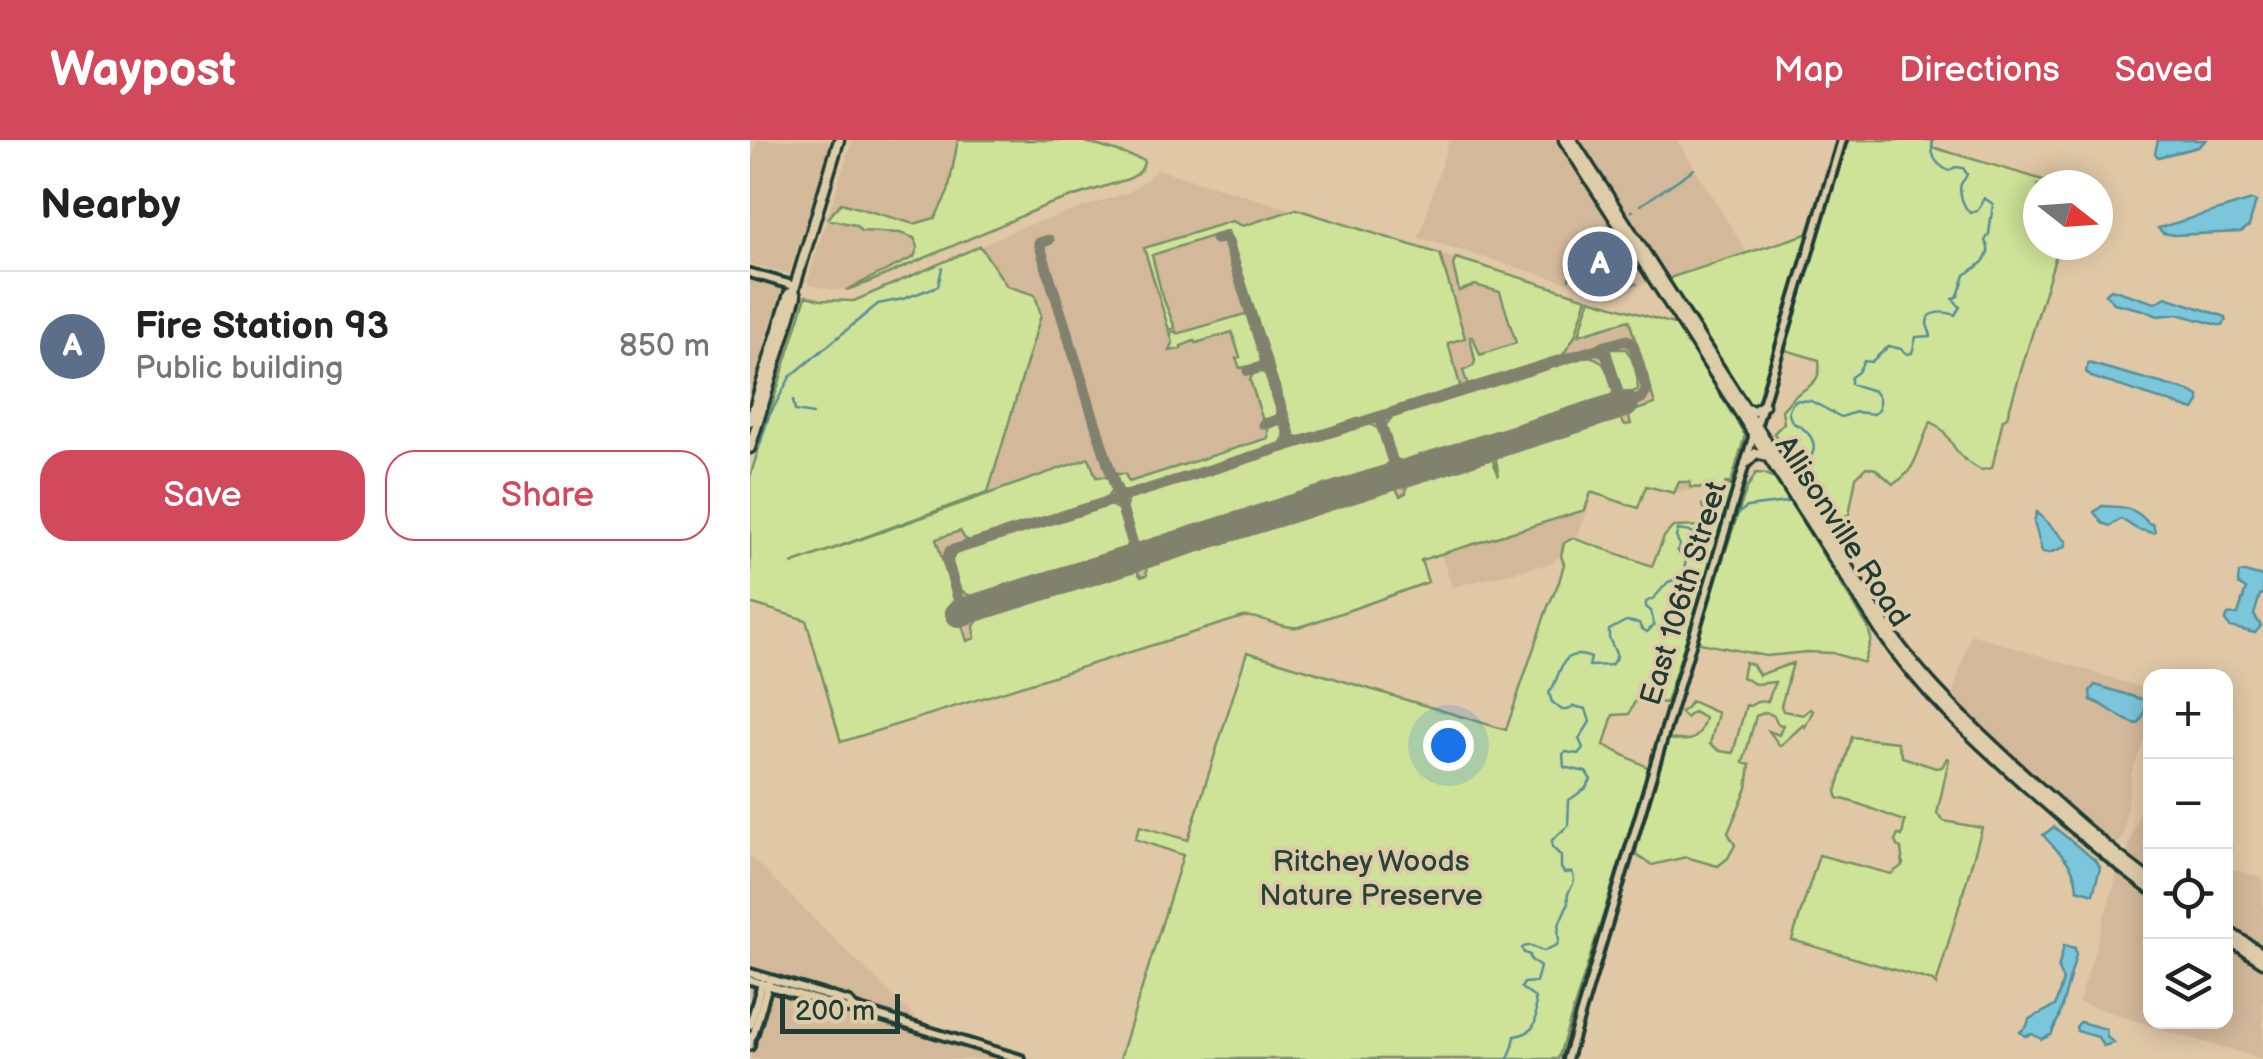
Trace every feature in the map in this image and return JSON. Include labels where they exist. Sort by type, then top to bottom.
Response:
[{"type":"main road","points":[[750,422],[839,140]]},
{"type":"main road","name":"Allisonville Road","points":[[1564,140],[1897,642],[1941,696],[2088,832],[2143,875]]},
{"type":"main road","name":"Allisonville Road","points":[[1572,140],[1746,409],[1769,458],[1794,490]]},
{"type":"main road","points":[[750,448],[796,296],[794,288]]},
{"type":"main road","points":[[1746,409],[1754,411],[1764,406]]},
{"type":"main road","points":[[1746,463],[1758,452],[1769,458]]},
{"type":"main road","name":"Allisonville Road","points":[[1806,508],[1894,652],[1940,707],[2095,847],[2143,884]]},
{"type":"main road","points":[[2233,935],[2263,954]]},
{"type":"main road","points":[[2228,939],[2263,962]]},
{"type":"street","name":"East 106th Street","points":[[1567,1059],[1842,140]]},
{"type":"street","points":[[750,273],[794,288]]},
{"type":"street","points":[[750,976],[849,1002],[852,1008],[1021,1059]]},
{"type":"street","points":[[750,1024],[766,981]]},
{"type":"street","points":[[750,1046],[766,981]]},
{"type":"shaded area","points":[[757,140],[828,140],[830,146],[789,274],[750,264],[750,156]]},
{"type":"shaded area","points":[[852,140],[958,140],[948,192],[935,218],[914,224],[842,203],[828,220],[855,225],[861,231],[900,233],[915,238],[918,247],[914,257],[846,290],[833,290],[807,282]]},
{"type":"shaded area","points":[[1449,140],[1556,140],[1649,281],[1625,294],[1612,296],[1419,238]]},
{"type":"shaded area","points":[[1576,140],[1677,140],[1745,253],[1667,280]]},
{"type":"shaded area","points":[[1157,169],[1676,325],[1748,437],[1735,484],[1673,493],[1645,485],[1637,507],[1593,494],[1576,541],[1569,542],[1553,563],[1452,587],[1440,552],[839,739],[791,564],[988,492],[1007,286],[980,246],[1017,229],[1129,192]]},
{"type":"shaded area","points":[[750,280],[782,290],[750,394]]},
{"type":"shaded area","points":[[1971,634],[2143,688],[2143,742],[2132,773],[2123,837],[2114,849],[1987,732],[1950,701]]},
{"type":"shaded area","points":[[2143,799],[2143,869],[2126,855]]},
{"type":"shaded area","points":[[750,856],[937,1039],[1000,1059],[750,1059]]},
{"type":"shaded area","points":[[2233,869],[2263,878],[2263,947],[2233,928]]},
{"type":"shaded area","points":[[2117,875],[2121,875],[2143,889],[2143,1023],[2079,1002]]},
{"type":"shaded area","points":[[2233,947],[2263,966],[2263,1059],[2160,1029],[2233,1029]]},
{"type":"green space","points":[[958,140],[1079,140],[1144,160],[1139,172],[1128,179],[1047,205],[846,290],[914,257],[918,247],[914,238],[900,233],[861,231],[855,225],[827,219],[841,203],[914,224],[935,218],[948,192]]},
{"type":"green space","points":[[1846,140],[1933,140],[1932,147],[2023,174],[2023,260],[2054,260],[2007,417],[2003,419],[1992,468],[1981,470],[1967,461],[1931,422],[1913,465],[1902,478],[1893,484],[1876,469],[1866,467],[1856,477],[1849,515],[1829,517],[1774,433],[1784,423],[1782,410],[1814,382],[1819,360],[1782,349]]},
{"type":"green space","points":[[1296,209],[1440,254],[1465,338],[1448,343],[1459,387],[1295,436],[1228,231],[1152,255],[1175,328],[1169,330],[1144,248],[1232,221],[1243,226]]},
{"type":"green space","points":[[1810,233],[1758,403],[1754,407],[1670,280]]},
{"type":"green space","name":"Ritchey Woods Nature Preserve","points":[[980,246],[1007,286],[1035,295],[1041,315],[988,492],[791,564],[1089,458],[1096,477],[1109,477],[1112,489],[1107,498],[971,541],[960,531],[936,539],[967,641],[975,638],[974,626],[981,616],[1131,569],[1141,577],[1147,575],[1150,563],[1389,488],[1396,489],[1400,496],[1406,493],[1410,481],[1491,456],[1499,476],[1495,454],[1615,417],[1625,425],[1631,424],[1628,413],[1655,404],[1629,320],[1579,335],[1590,299],[1677,325],[1745,435],[1731,483],[1724,483],[1734,487],[1667,700],[1665,703],[1637,697],[1629,714],[1613,715],[1604,745],[1649,768],[1558,1059],[1120,1059],[1183,855],[1135,839],[1140,826],[1188,840],[1247,652],[1506,730],[1559,582],[1564,543],[1573,538],[1652,566],[1664,537],[1673,527],[1707,526],[1702,505],[1712,500],[1715,489],[1690,487],[1690,482],[1679,482],[1674,493],[1646,486],[1638,508],[1591,492],[1585,510],[1421,560],[1428,582],[1310,624],[1291,627],[1243,617],[841,742],[806,620],[750,603],[750,477],[806,296],[854,301]]},
{"type":"green space","points":[[1456,258],[1587,298],[1575,336],[1563,355],[1467,383],[1463,371],[1475,361],[1470,337],[1480,355],[1516,343],[1500,292],[1475,285],[1459,291],[1453,265]]},
{"type":"green space","points":[[1245,314],[1261,360],[1259,364],[1240,368],[1232,332],[1170,351],[1170,333]]},
{"type":"green space","points":[[1609,349],[1626,349],[1635,368],[1638,390],[1623,395]]},
{"type":"green space","points":[[1584,356],[1605,366],[1614,390],[1609,400],[1405,463],[1395,458],[1385,426],[1392,417]]},
{"type":"green space","points":[[1253,374],[1266,374],[1278,412],[1267,420],[1262,418],[1250,380]]},
{"type":"green space","points":[[1278,424],[1285,435],[1280,444],[1129,492],[1122,490],[1117,479],[1117,474],[1125,474],[1129,482],[1268,438],[1268,428]]},
{"type":"green space","points":[[1369,424],[1379,429],[1389,461],[1383,470],[1137,544],[1126,508],[1129,499]]},
{"type":"green space","points":[[1756,473],[1776,480],[1868,627],[1871,639],[1864,663],[1833,653],[1766,656],[1700,643],[1697,636],[1746,490]]},
{"type":"green space","points":[[1110,505],[1119,510],[1129,542],[1125,551],[977,597],[965,593],[958,585],[951,562],[956,553]]},
{"type":"green space","points":[[1745,662],[1753,665],[1759,675],[1793,663],[1783,711],[1803,715],[1813,711],[1805,727],[1780,746],[1769,731],[1779,735],[1783,725],[1766,712],[1756,716],[1743,763],[1750,765],[1747,788],[1728,833],[1735,845],[1728,858],[1718,866],[1686,857],[1652,865],[1637,856],[1636,851],[1667,739],[1688,740],[1699,733],[1705,718],[1693,712],[1686,718],[1680,712],[1691,701],[1718,713],[1710,744],[1733,753],[1746,705],[1768,701],[1775,682],[1755,684],[1742,677]]},
{"type":"green space","points":[[1852,737],[1897,742],[1902,757],[1936,768],[1949,759],[1937,814],[1944,821],[1982,828],[1936,985],[1792,940],[1819,855],[1891,874],[1903,865],[1901,848],[1895,841],[1898,835],[1902,836],[1905,821],[1838,798],[1836,792]]},
{"type":"water","points":[[2158,140],[2206,140],[2198,147],[2158,157]]},
{"type":"water","points":[[2256,202],[2249,226],[2241,232],[2174,235],[2158,228]]},
{"type":"water","points":[[2111,289],[2155,303],[2166,297],[2226,320],[2218,325],[2178,314],[2158,316],[2114,303],[2105,294]]},
{"type":"water","points":[[2088,363],[2189,391],[2199,396],[2199,402],[2194,410],[2091,377],[2086,372]]},
{"type":"water","points":[[2102,506],[2133,510],[2153,524],[2155,532],[2137,529],[2121,519],[2110,526],[2102,523],[2094,512]]},
{"type":"water","points":[[2037,512],[2067,542],[2065,547],[2042,552],[2034,521]]},
{"type":"water","points":[[2239,573],[2263,577],[2263,594],[2254,615],[2261,626],[2255,633],[2230,627],[2225,621],[2228,615],[2238,614],[2246,589],[2239,585]]},
{"type":"water","points":[[2095,685],[2143,699],[2143,715],[2138,724],[2091,700],[2090,691]]},
{"type":"water","points":[[2054,827],[2097,862],[2100,868],[2093,894],[2077,889],[2070,865],[2043,835]]},
{"type":"water","points":[[2064,945],[2075,948],[2076,955],[2059,1017],[2051,1035],[2042,1039],[2032,1034],[2025,1036],[2020,1032],[2029,1019],[2055,1006],[2063,980],[2058,969]]},
{"type":"water","points":[[2080,1022],[2106,1029],[2107,1037],[2114,1043],[2103,1046],[2098,1037],[2077,1031]]},
{"type":"waterway","points":[[1805,495],[1819,488],[1815,475],[1806,466],[1813,443],[1793,423],[1791,406],[1796,400],[1811,401],[1841,417],[1856,412],[1874,414],[1879,410],[1879,398],[1874,391],[1851,384],[1851,377],[1864,361],[1871,362],[1889,346],[1912,353],[1916,337],[1931,336],[1927,323],[1931,315],[1955,315],[1960,307],[1953,299],[1958,296],[1965,275],[1987,257],[1985,241],[1993,204],[1984,198],[1977,211],[1970,213],[1960,191],[1967,174],[1963,168],[1949,171],[1940,165],[1933,155],[1933,140]]},
{"type":"waterway","points":[[1641,205],[1694,169]]},
{"type":"waterway","points":[[760,444],[766,422],[790,377],[878,304],[938,286],[942,268]]},
{"type":"waterway","points":[[1569,279],[1572,268]]},
{"type":"waterway","points":[[1579,282],[1591,288]]},
{"type":"waterway","points":[[1624,285],[1637,284]]},
{"type":"waterway","points":[[1594,289],[1609,287]]},
{"type":"waterway","points":[[751,395],[760,370]]},
{"type":"waterway","points":[[793,400],[795,411],[813,414]]},
{"type":"waterway","points":[[1508,1059],[1515,1036],[1529,1031],[1536,1018],[1535,998],[1521,988],[1524,983],[1536,982],[1540,967],[1522,948],[1531,946],[1544,951],[1557,945],[1559,925],[1574,881],[1572,872],[1564,873],[1561,868],[1561,856],[1552,847],[1552,840],[1568,826],[1569,800],[1591,780],[1586,772],[1564,767],[1563,754],[1578,754],[1583,748],[1579,739],[1590,722],[1586,709],[1573,706],[1562,710],[1552,702],[1549,693],[1562,665],[1566,659],[1580,655],[1591,658],[1589,666],[1611,665],[1617,656],[1609,630],[1626,621],[1639,623],[1647,632],[1654,625],[1646,602],[1668,582],[1683,577],[1686,559],[1677,551],[1678,530],[1703,534],[1721,519],[1747,507],[1794,501]]},
{"type":"taxiway","points":[[1216,239],[1225,238],[1228,242],[1292,444]]},
{"type":"taxiway","points":[[1049,240],[1039,243],[1137,557]]},
{"type":"taxiway","points":[[1599,348],[1627,340],[1633,345],[1647,390],[1642,398],[1625,404]]},
{"type":"taxiway","points":[[962,612],[947,560],[950,551],[1597,349],[1606,353],[1622,405]]},
{"type":"taxiway","points":[[1248,371],[1268,365]]},
{"type":"taxiway","points":[[1379,417],[1397,476]]},
{"type":"taxiway","points":[[1264,424],[1284,418]]},
{"type":"runway","points":[[959,613],[1625,404]]},
{"type":"place","name":"Fire Station 93","points":[[1600,264]]}]
